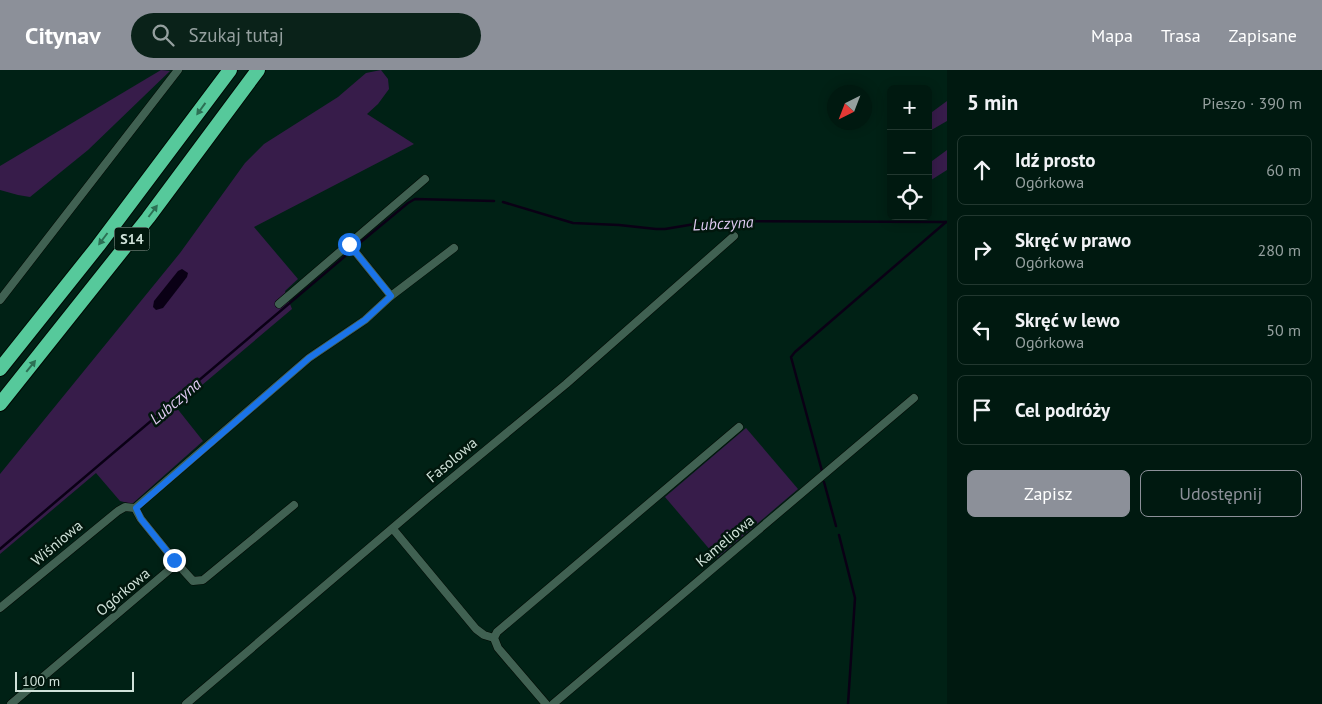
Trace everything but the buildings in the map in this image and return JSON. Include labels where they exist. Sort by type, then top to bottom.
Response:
[{"type":"highway","name":"S14","points":[[0,369],[98,246],[230,70]]},
{"type":"highway","name":"S14","points":[[0,404],[138,231],[258,70]]},
{"type":"street","points":[[0,300],[178,70]]},
{"type":"street","points":[[279,304],[425,180]]},
{"type":"street","name":"Fasolowa","points":[[186,704],[428,498],[566,384],[734,236]]},
{"type":"street","points":[[349,244],[391,296]]},
{"type":"street","points":[[294,505],[203,580],[193,581],[141,519],[136,508],[309,358],[365,320],[391,296],[454,248]]},
{"type":"street","name":"Kameliowa","points":[[553,704],[914,398]]},
{"type":"street","points":[[546,704],[498,648],[494,638],[497,632],[739,427]]},
{"type":"street","name":"Wiśniowa","points":[[0,608],[118,511],[125,507],[136,508]]},
{"type":"street","points":[[393,529],[476,629],[484,635],[494,638]]},
{"type":"street","name":"Ogórkowa","points":[[11,704],[169,570],[174,560]]},
{"type":"shaded area","points":[[161,70],[170,71],[88,150],[30,197],[0,190],[0,166]]},
{"type":"shaded area","points":[[381,70],[388,79],[389,89],[378,104],[367,114],[414,144],[254,227],[298,279],[285,291],[292,309],[176,407],[203,441],[132,504],[120,501],[96,473],[0,554],[0,474],[180,253],[245,163],[264,144],[338,97],[366,73]]},
{"type":"shaded area","points":[[947,101],[947,121],[932,130],[932,112]]},
{"type":"shaded area","points":[[947,150],[947,170],[932,179],[932,161]]},
{"type":"shaded area","points":[[182,269],[188,273],[187,277],[163,308],[156,310],[153,307],[154,301],[178,271]]},
{"type":"shaded area","points":[[746,428],[798,489],[717,558],[665,497]]},
{"type":"waterway","name":"Lubczyna","points":[[356,246],[415,199],[494,201]]},
{"type":"waterway","name":"Lubczyna","points":[[503,202],[573,223],[656,229],[713,221],[947,222]]},
{"type":"waterway","points":[[822,471],[791,357],[946,222]]},
{"type":"waterway","name":"Lubczyna","points":[[0,549],[350,252]]},
{"type":"waterway","points":[[824,482],[836,526]]},
{"type":"waterway","points":[[839,535],[855,598],[848,704]]},
{"type":"route","points":[[174,560],[141,519],[136,508],[309,358],[365,320],[391,296],[349,244]]}]
